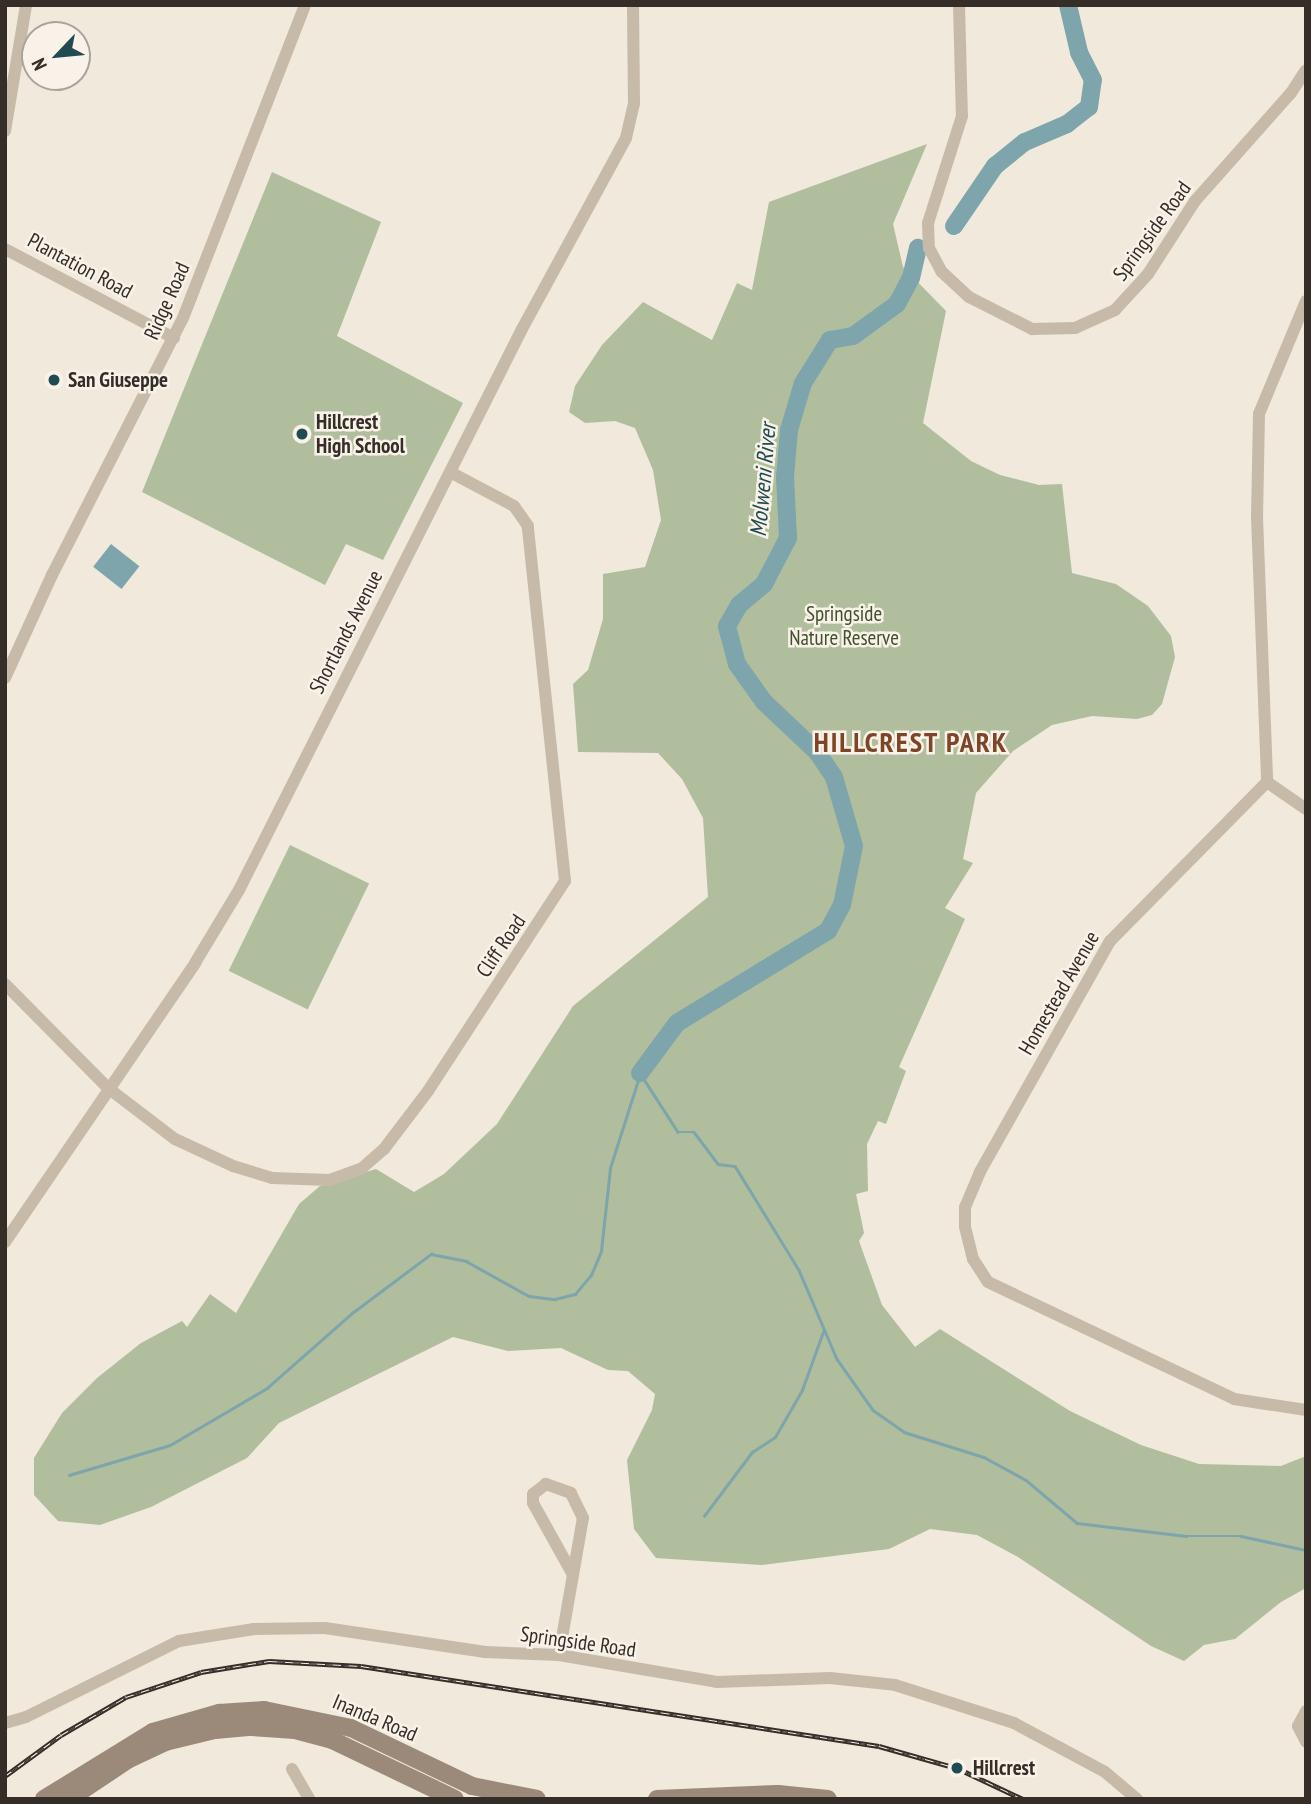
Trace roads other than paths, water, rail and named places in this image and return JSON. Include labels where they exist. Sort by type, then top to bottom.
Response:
[{"type":"main road","name":"Inanda Road","points":[[44,1799],[153,1732],[208,1715],[264,1710],[303,1715],[351,1728],[472,1786],[537,1799]]},
{"type":"main road","name":"Inanda Road","points":[[69,1799],[129,1759],[165,1742],[215,1730],[251,1727],[295,1730],[332,1740],[455,1799]]},
{"type":"main road","points":[[657,1799],[778,1794],[828,1799]]},
{"type":"street","points":[[5,131],[26,5]]},
{"type":"street","name":"Ridge Road","points":[[5,678],[47,584],[174,338],[240,180],[305,5]]},
{"type":"street","name":"Shortlands Avenue","points":[[5,1242],[195,963],[239,890],[450,472],[626,138],[634,103],[633,5]]},
{"type":"street","name":"Springside Road","points":[[959,5],[962,116],[928,223],[929,248],[942,272],[963,293],[998,315],[1032,328],[1075,328],[1115,310],[1148,274],[1195,201],[1291,93],[1306,70]]},
{"type":"street","name":"Plantation Road","points":[[5,249],[174,338]]},
{"type":"street","points":[[1306,302],[1259,414],[1257,530],[1267,782],[1306,809]]},
{"type":"street","name":"Cliff Road","points":[[5,984],[108,1088],[175,1139],[233,1166],[284,1179],[330,1180],[352,1173],[384,1149],[408,1119],[562,889],[565,866],[528,526],[514,506],[450,472]]},
{"type":"street","name":"Homestead Avenue","points":[[1267,782],[1110,941],[979,1172],[965,1207],[965,1227],[973,1259],[988,1282],[1234,1399],[1306,1410]]},
{"type":"street","points":[[559,1655],[573,1575],[582,1511],[566,1488],[546,1484],[533,1494],[533,1503],[573,1575]]},
{"type":"street","name":"Springside Road","points":[[5,1723],[26,1717],[179,1641],[254,1629],[325,1628],[485,1652],[559,1655],[717,1682],[830,1678],[920,1690],[1044,1737],[1105,1772],[1137,1799]]},
{"type":"street","points":[[1306,1711],[1298,1726],[1306,1742]]},
{"type":"street","points":[[292,1769],[309,1799]]},
{"type":"water","points":[[111,544],[139,566],[122,589],[93,567]]},
{"type":"waterway","name":"Molweni River","points":[[954,226],[995,166],[1025,142],[1067,124],[1089,107],[1093,80],[1079,52],[1068,5]]},
{"type":"waterway","name":"Molweni River","points":[[640,1073],[677,1023],[828,931],[842,905],[854,846],[834,777],[818,753],[764,702],[737,664],[727,626],[739,605],[764,584],[788,538],[785,477],[789,430],[803,383],[830,340],[853,336],[897,304],[911,278],[918,248]]},
{"type":"waterway","points":[[640,1073],[678,1132],[694,1132],[718,1164],[735,1166],[799,1270],[837,1359],[873,1410],[904,1432],[984,1457],[1026,1480],[1077,1523],[1186,1536],[1241,1536],[1306,1550]]},
{"type":"waterway","points":[[69,1475],[170,1445],[267,1388],[352,1313],[431,1254],[466,1261],[529,1296],[555,1299],[575,1294],[591,1275],[601,1251],[610,1168],[640,1074]]},
{"type":"waterway","points":[[704,1516],[752,1452],[775,1437],[802,1390],[823,1332]]},
{"type":"railway","points":[[5,1776],[61,1735],[126,1697],[201,1672],[269,1661],[361,1666],[879,1746],[957,1768],[1023,1799]]},
{"type":"place","name":"San Giuseppe","points":[[54,380]]},
{"type":"place","name":"Hillcrest High School","points":[[302,434]]},
{"type":"place","name":"Hillcrest","points":[[957,1768]]},
{"type":"district","name":"HILLCREST PARK","points":[[911,742]]},
{"type":"park label","name":"Springside Nature Reserve","points":[[844,626]]}]
